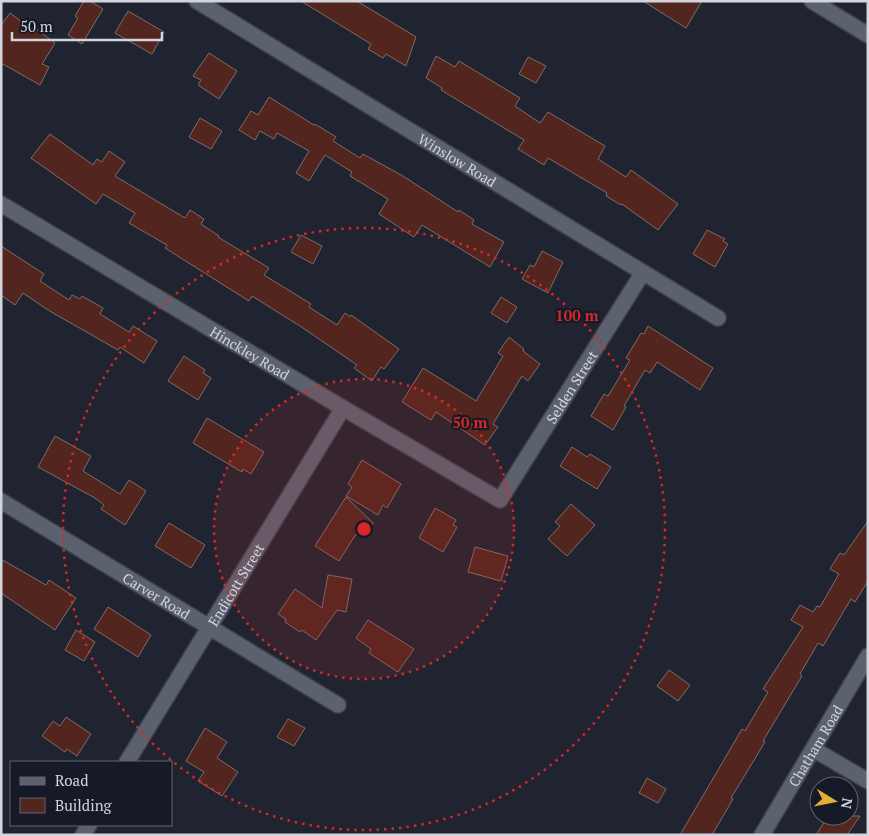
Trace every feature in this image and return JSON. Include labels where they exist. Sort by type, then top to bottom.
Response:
[{"type":"street","name":"Winslow Road","points":[[196,1],[642,274],[718,318]]},
{"type":"street","points":[[812,1],[868,35]]},
{"type":"street","name":"Hinckley Road","points":[[1,204],[500,500]]},
{"type":"street","name":"Selden Street","points":[[500,500],[642,274]]},
{"type":"street","name":"Endicott Street","points":[[128,761],[343,408]]},
{"type":"street","name":"Carver Road","points":[[1,501],[338,705]]},
{"type":"street","name":"Chatham Road","points":[[762,835],[868,656]]},
{"type":"street","points":[[813,749],[868,781]]},
{"type":"building","points":[[84,1],[90,1],[103,9],[82,44],[68,35],[78,18],[75,16]]},
{"type":"building","points":[[301,1],[357,1],[416,37],[406,66],[386,54],[383,58],[368,49],[371,44]]},
{"type":"building","points":[[643,1],[702,1],[686,28]]},
{"type":"building","points":[[128,11],[164,32],[152,54],[115,33]]},
{"type":"building","points":[[10,13],[22,22],[23,19],[55,43],[42,64],[49,67],[40,85],[1,63],[1,25]]},
{"type":"building","points":[[209,53],[237,71],[219,99],[198,85],[201,80],[193,76]]},
{"type":"building","points":[[436,56],[455,67],[459,61],[520,98],[515,106],[540,123],[548,112],[605,146],[598,159],[626,177],[631,170],[678,204],[658,230],[622,204],[606,196],[607,193],[548,158],[544,165],[518,149],[524,140],[441,90],[442,88],[426,78]]},
{"type":"building","points":[[528,57],[546,66],[536,83],[519,74]]},
{"type":"building","points":[[269,97],[336,137],[333,141],[360,158],[363,154],[403,176],[458,212],[459,210],[474,220],[472,224],[504,242],[490,267],[422,225],[414,237],[379,214],[388,199],[350,176],[352,172],[325,155],[309,181],[296,173],[309,151],[277,133],[274,139],[260,131],[255,140],[239,130],[251,111],[258,115]]},
{"type":"building","points":[[200,118],[222,131],[211,149],[189,137]]},
{"type":"building","points":[[50,134],[93,165],[97,159],[102,162],[109,151],[125,162],[115,176],[185,218],[190,210],[204,219],[201,224],[218,237],[269,268],[264,275],[311,304],[309,307],[337,325],[345,313],[350,317],[351,315],[399,349],[384,369],[381,367],[372,381],[354,368],[357,365],[300,326],[252,296],[249,301],[165,248],[167,245],[129,223],[135,213],[103,194],[96,204],[31,158]]},
{"type":"building","points":[[707,230],[725,239],[723,241],[728,244],[715,267],[693,254]]},
{"type":"building","points":[[301,235],[322,246],[313,264],[291,252]]},
{"type":"building","points":[[1,246],[44,274],[40,281],[69,300],[72,295],[80,299],[82,296],[103,308],[100,314],[129,332],[133,326],[157,341],[144,363],[120,347],[118,350],[48,310],[23,293],[15,305],[1,295]]},
{"type":"building","points":[[542,251],[563,262],[548,293],[522,279],[530,265],[534,267]]},
{"type":"building","points":[[501,297],[517,307],[507,323],[491,313]]},
{"type":"building","points":[[648,326],[713,368],[700,390],[657,362],[650,373],[645,370],[624,406],[626,407],[613,430],[591,416],[604,394],[608,396],[630,360],[626,358],[641,333],[644,334]]},
{"type":"building","points":[[509,337],[540,364],[528,381],[522,376],[493,424],[498,427],[485,445],[436,412],[431,420],[402,402],[423,368],[476,401],[503,356],[498,353]]},
{"type":"building","points":[[184,356],[205,370],[203,373],[211,378],[198,400],[168,381]]},
{"type":"building","points":[[207,418],[264,452],[251,474],[243,469],[242,472],[193,443]]},
{"type":"building","points":[[55,436],[91,456],[83,471],[120,494],[129,480],[146,491],[125,525],[101,509],[104,505],[95,498],[38,467]]},
{"type":"building","points":[[572,447],[587,457],[590,454],[611,467],[597,489],[560,466]]},
{"type":"building","points":[[362,460],[401,484],[387,508],[383,505],[378,515],[346,496],[352,487],[348,484]]},
{"type":"building","points":[[346,497],[373,523],[363,538],[356,534],[339,561],[315,546]]},
{"type":"building","points":[[571,504],[595,525],[567,556],[548,539],[560,526],[555,522]]},
{"type":"building","points":[[435,508],[456,520],[453,525],[457,527],[443,552],[419,538]]},
{"type":"building","points":[[868,521],[868,581],[855,602],[851,599],[823,646],[818,643],[800,674],[802,676],[763,741],[765,742],[731,798],[733,799],[712,835],[680,835],[742,729],[745,731],[768,692],[763,689],[803,627],[791,620],[800,605],[813,612],[817,606],[820,607],[839,574],[830,569],[840,553],[844,555]]},
{"type":"building","points":[[169,523],[205,545],[191,568],[155,546]]},
{"type":"building","points":[[475,547],[508,556],[501,581],[468,572]]},
{"type":"building","points":[[1,559],[46,585],[49,580],[76,598],[55,630],[1,593]]},
{"type":"building","points":[[328,575],[352,579],[346,612],[337,610],[316,640],[302,630],[300,632],[285,622],[286,619],[278,614],[295,589],[322,608]]},
{"type":"building","points":[[108,607],[151,635],[138,657],[94,629]]},
{"type":"building","points":[[368,620],[414,649],[398,672],[369,653],[371,649],[356,638]]},
{"type":"building","points":[[76,630],[95,642],[84,661],[65,650]]},
{"type":"building","points":[[669,670],[690,685],[678,701],[657,686]]},
{"type":"building","points":[[66,717],[91,734],[77,756],[67,749],[65,752],[42,736],[53,721],[60,726]]},
{"type":"building","points":[[288,719],[305,728],[294,746],[277,737]]},
{"type":"building","points":[[205,728],[227,742],[217,758],[238,772],[222,796],[198,781],[204,772],[186,761]]},
{"type":"building","points":[[647,778],[666,789],[658,803],[639,793]]},
{"type":"building","points":[[822,826],[853,826],[847,835],[816,835]]}]
